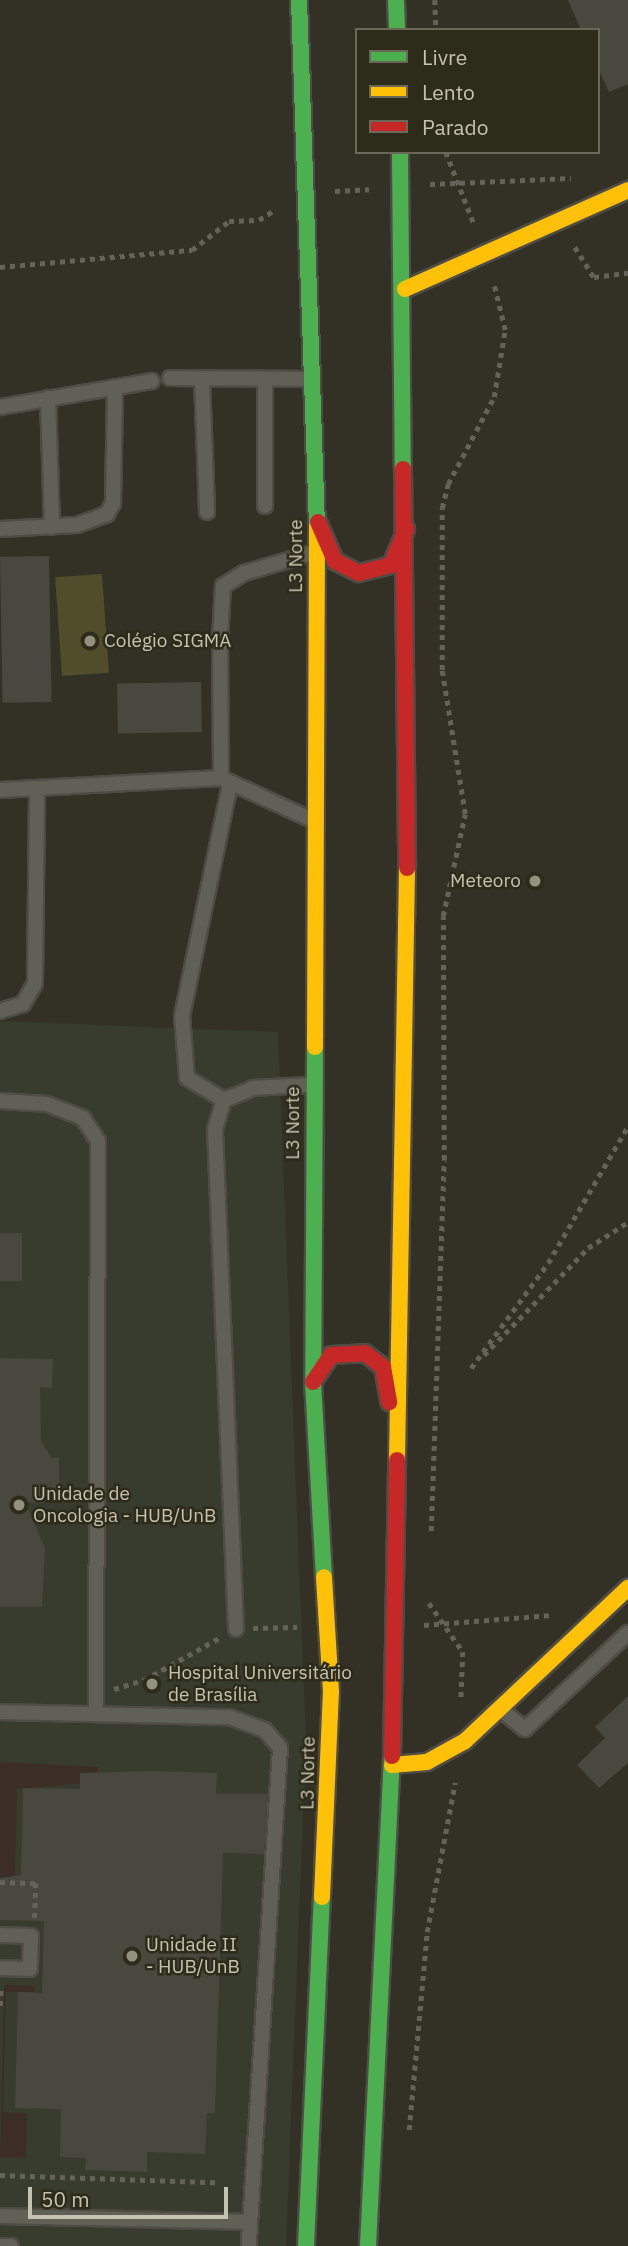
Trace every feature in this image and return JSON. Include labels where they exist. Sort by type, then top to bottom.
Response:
[{"type":"main road","name":"L3 Norte","points":[[299,0],[302,192],[314,379],[317,520],[313,1382],[329,1630],[330,1766],[306,2246]]},
{"type":"main road","points":[[396,0],[397,28]]},
{"type":"main road","points":[[368,2246],[392,1765],[407,919],[405,289],[400,154]]},
{"type":"main road","points":[[405,289],[486,248],[628,190]]},
{"type":"main road","points":[[317,520],[335,561],[359,573],[391,565],[406,528]]},
{"type":"main road","points":[[313,1382],[331,1355],[376,1357],[383,1367],[396,1450]]},
{"type":"main road","points":[[392,1765],[427,1762],[465,1741],[628,1588]]},
{"type":"lane","points":[[170,378],[314,379]]},
{"type":"lane","points":[[202,379],[207,512]]},
{"type":"lane","points":[[265,379],[265,506]]},
{"type":"lane","points":[[0,407],[152,381]]},
{"type":"lane","points":[[0,529],[52,527],[96,521],[113,503],[115,387]]},
{"type":"lane","points":[[48,398],[52,527]]},
{"type":"lane","points":[[314,1085],[253,1088],[224,1100],[197,1089],[187,1078],[183,1016],[226,782],[223,586],[244,573],[317,552]]},
{"type":"lane","points":[[0,790],[226,782],[315,822]]},
{"type":"lane","points":[[0,1012],[23,1004],[36,972],[37,789]]},
{"type":"lane","points":[[224,1100],[215,1129],[236,1629]]},
{"type":"lane","points":[[0,1101],[47,1104],[83,1118],[97,1141],[96,1714]]},
{"type":"lane","points":[[499,1708],[525,1729],[628,1633]]},
{"type":"lane","points":[[0,1712],[229,1717],[265,1730],[280,1748],[249,2246]]},
{"type":"lane","points":[[0,1935],[31,1936],[30,1969],[0,1968]]},
{"type":"lane","points":[[0,2216],[250,2222]]},
{"type":"lane","points":[[0,2246],[11,2246]]},
{"type":"path","points":[[435,0],[436,28]]},
{"type":"path","points":[[431,1536],[443,1160],[443,916],[465,814],[442,670],[442,508],[448,484],[494,397],[505,330],[486,248],[453,180],[446,154]]},
{"type":"path","points":[[0,267],[192,250],[229,221],[259,220],[302,192],[401,187],[453,180],[588,178]]},
{"type":"path","points":[[567,242],[594,277],[628,273]]},
{"type":"path","points":[[628,1126],[548,1263],[471,1368],[588,1248],[628,1222]]},
{"type":"path","points":[[429,1591],[429,1605],[463,1652],[465,1741]]},
{"type":"path","points":[[395,1629],[563,1614]]},
{"type":"path","points":[[95,1695],[144,1680],[236,1629],[301,1627]]},
{"type":"path","points":[[406,2146],[427,1932],[456,1778]]},
{"type":"path","points":[[0,1882],[36,1883],[34,1929]]},
{"type":"path","points":[[0,2175],[215,2182]]},
{"type":"shaded area","points":[[102,574],[109,673],[62,676],[55,577]]},
{"type":"shaded area","name":"Hospital Universitário de Brasília","points":[[0,1021],[278,1032],[306,1742],[286,2246],[0,2246]]},
{"type":"shaded area","points":[[0,1762],[98,1767],[97,1782],[17,1789],[15,1880],[0,1880]]},
{"type":"shaded area","points":[[4,1985],[35,1986],[34,1992],[6,1992],[3,2112],[27,2113],[26,2158],[0,2157]]},
{"type":"building","points":[[568,0],[628,0],[628,84],[609,92],[600,72],[600,28],[580,28]]},
{"type":"building","points":[[49,556],[52,702],[3,703],[0,557]]},
{"type":"building","points":[[201,682],[202,732],[118,733],[117,683]]},
{"type":"building","points":[[0,1233],[22,1233],[22,1281],[0,1281]]},
{"type":"building","name":"Unidade de Oncologia - HUB/UnB","points":[[0,1358],[53,1359],[52,1388],[40,1387],[41,1441],[52,1458],[59,1457],[59,1491],[40,1492],[43,1503],[25,1502],[45,1548],[42,1607],[0,1607]]},
{"type":"building","points":[[628,1696],[628,1763],[599,1788],[577,1765],[605,1738],[595,1727]]},
{"type":"building","name":"Unidade II - HUB/UnB","points":[[80,1773],[217,1773],[216,1794],[268,1794],[264,1854],[223,1853],[215,2113],[207,2113],[205,2154],[147,2152],[147,2172],[85,2170],[86,2158],[60,2157],[61,2109],[15,2108],[18,1992],[42,1993],[44,1921],[0,1920],[0,1878],[21,1875],[23,1788],[80,1789]]},
{"type":"traffic: fast","points":[[299,0],[317,527]]},
{"type":"traffic: fast","points":[[396,0],[397,28]]},
{"type":"traffic: fast","points":[[400,154],[403,469]]},
{"type":"traffic: fast","points":[[315,1047],[313,1382],[324,1577]]},
{"type":"traffic: fast","points":[[368,2246],[392,1756]]},
{"type":"traffic: fast","points":[[306,2246],[322,1897]]},
{"type":"traffic: slow","points":[[405,289],[628,190]]},
{"type":"traffic: slow","points":[[315,1047],[317,527]]},
{"type":"traffic: slow","points":[[397,1460],[407,868]]},
{"type":"traffic: slow","points":[[322,1897],[331,1692],[324,1577]]},
{"type":"traffic: slow","points":[[392,1765],[427,1762],[465,1741],[628,1588]]},
{"type":"traffic: jam","points":[[403,469],[407,868]]},
{"type":"traffic: jam","points":[[318,522],[335,561],[359,573],[391,565],[406,529]]},
{"type":"traffic: jam","points":[[313,1382],[331,1355],[365,1353],[383,1367],[389,1402]]},
{"type":"traffic: jam","points":[[392,1756],[397,1460]]},
{"type":"place","name":"Colégio SIGMA","points":[[90,641]]},
{"type":"place","name":"Meteoro","points":[[535,881]]},
{"type":"place","name":"Unidade de Oncologia - HUB/UnB","points":[[19,1505]]},
{"type":"place","name":"Hospital Universitário de Brasília","points":[[152,1684]]},
{"type":"place","name":"Unidade II - HUB/UnB","points":[[132,1956]]}]
